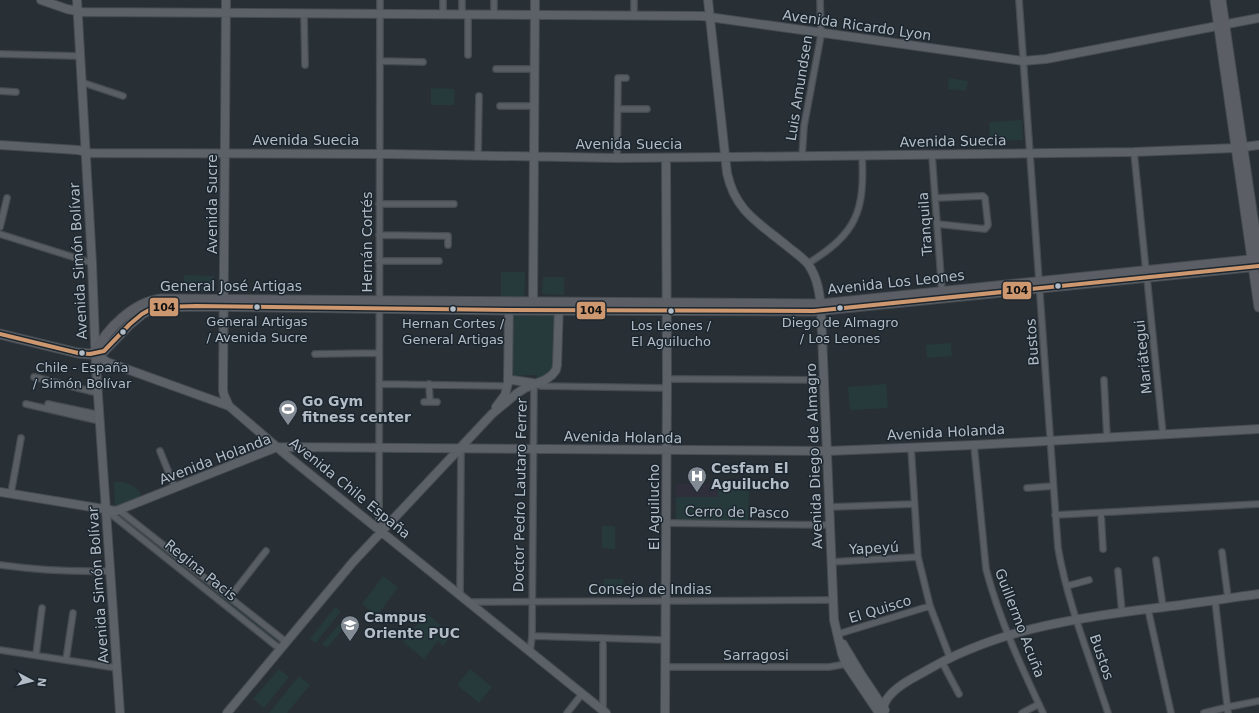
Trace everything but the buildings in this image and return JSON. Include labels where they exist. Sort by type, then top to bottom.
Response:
[{"type":"main road","points":[[1214,0],[1222,25]]},
{"type":"main road","points":[[1221,0],[1222,25],[1256,262],[1259,307]]},
{"type":"main road","name":"Avenida Los Leones","points":[[559,306],[821,308],[1256,262]]},
{"type":"main road","name":"Avenida Los Leones","points":[[821,308],[942,292],[1040,285]]},
{"type":"main road","name":"General José Artigas","points":[[95,353],[104,351],[144,312],[151,309],[168,306],[224,303],[559,306]]},
{"type":"main road","points":[[0,334],[78,353],[95,353]]},
{"type":"street","name":"Avenida Ricardo Lyon","points":[[41,0],[77,11],[304,14],[465,14],[710,18],[821,32],[886,43],[1023,61],[1046,59],[1259,18]]},
{"type":"street","name":"Avenida Simón Bolívar","points":[[77,0],[92,263],[95,353],[120,713]]},
{"type":"street","name":"Avenida Sucre","points":[[226,0],[223,390],[229,406]]},
{"type":"street","name":"Hernán Cortés","points":[[380,0],[379,518],[382,531]]},
{"type":"street","points":[[443,0],[443,14]]},
{"type":"street","points":[[462,0],[465,14],[468,55]]},
{"type":"street","points":[[494,0],[494,15]]},
{"type":"street","points":[[534,306],[535,0]]},
{"type":"street","points":[[634,0],[634,16]]},
{"type":"street","name":"Avenida Diego de Almagro","points":[[708,0],[726,157],[726,173],[729,184],[742,207],[750,216],[783,242],[807,264],[817,283],[821,308],[834,620],[842,654],[846,664],[852,674],[883,712]]},
{"type":"street","name":"Luis Amundsen","points":[[802,157],[804,126],[821,32],[820,0]]},
{"type":"street","name":"Bustos","points":[[1019,0],[1058,548],[1066,586],[1108,713]]},
{"type":"street","points":[[304,14],[305,65]]},
{"type":"street","points":[[0,54],[79,56]]},
{"type":"street","points":[[380,61],[422,62]]},
{"type":"street","points":[[496,69],[535,69]]},
{"type":"street","points":[[617,158],[618,78],[626,78]]},
{"type":"street","points":[[81,82],[123,96]]},
{"type":"street","points":[[0,91],[16,92]]},
{"type":"street","points":[[478,156],[479,96]]},
{"type":"street","points":[[500,106],[535,106]]},
{"type":"street","points":[[618,109],[647,109]]},
{"type":"street","name":"Avenida Suecia","points":[[0,145],[85,151],[90,153],[379,154],[666,158],[1134,152],[1239,148],[1259,145]]},
{"type":"street","name":"Mariátegui","points":[[1134,152],[1163,435]]},
{"type":"street","name":"Tranquila","points":[[932,154],[942,292]]},
{"type":"street","points":[[807,264],[836,244],[846,233],[857,213],[863,192],[862,155]]},
{"type":"street","name":"El Aguilucho","points":[[665,713],[667,450],[666,158]]},
{"type":"street","points":[[936,198],[983,196],[985,198],[988,225],[985,229],[937,224]]},
{"type":"street","points":[[0,227],[7,198]]},
{"type":"street","points":[[379,204],[454,204]]},
{"type":"street","points":[[0,234],[92,263]]},
{"type":"street","points":[[379,236],[448,236],[448,245]]},
{"type":"street","points":[[379,261],[439,261]]},
{"type":"street","name":"Doctor Pedro Lautaro Ferrer","points":[[508,382],[509,306]]},
{"type":"street","name":"Doctor Pedro Lautaro Ferrer","points":[[530,652],[532,636],[534,383],[548,378],[555,373],[557,368],[559,306]]},
{"type":"street","name":"Avenida Chile España","points":[[95,353],[107,362],[229,406],[277,447],[605,712]]},
{"type":"street","points":[[315,354],[379,353]]},
{"type":"street","points":[[34,377],[98,393]]},
{"type":"street","points":[[379,384],[508,382],[514,380],[529,381],[541,386],[824,380]]},
{"type":"street","points":[[1104,380],[1107,438]]},
{"type":"street","points":[[227,713],[353,562],[461,449],[492,414],[504,397],[508,382]]},
{"type":"street","points":[[492,414],[516,394],[534,383]]},
{"type":"street","points":[[429,384],[427,402],[437,402]]},
{"type":"street","points":[[213,400],[219,396],[223,390]]},
{"type":"street","points":[[27,403],[47,404],[100,418]]},
{"type":"street","name":"Avenida Holanda","points":[[0,492],[112,511],[119,510],[277,447],[828,451],[974,445],[1259,429]]},
{"type":"street","points":[[11,493],[21,438]]},
{"type":"street","name":"Guillermo Acuña","points":[[974,445],[978,502],[986,569],[991,589],[1008,635],[1043,713]]},
{"type":"street","points":[[911,447],[918,557],[930,606],[946,660],[959,694]]},
{"type":"street","points":[[460,595],[461,449]]},
{"type":"street","points":[[160,451],[175,488]]},
{"type":"street","points":[[1027,488],[1053,486]]},
{"type":"street","points":[[830,507],[914,504]]},
{"type":"street","points":[[1055,515],[1259,504]]},
{"type":"street","name":"Regina Pacis","points":[[106,510],[280,649]]},
{"type":"street","name":"Regina Pacis","points":[[119,510],[286,642]]},
{"type":"street","points":[[1101,513],[1103,549]]},
{"type":"street","name":"Cerro de Pasco","points":[[666,523],[830,525]]},
{"type":"street","points":[[155,549],[160,542]]},
{"type":"street","points":[[230,597],[266,551]]},
{"type":"street","points":[[1222,552],[1228,598]]},
{"type":"street","name":"Yapeyú","points":[[831,562],[918,557]]},
{"type":"street","points":[[1156,560],[1163,607]]},
{"type":"street","points":[[0,565],[54,571],[110,571]]},
{"type":"street","points":[[1118,572],[1122,612]]},
{"type":"street","points":[[196,581],[201,574]]},
{"type":"street","points":[[1066,586],[1089,580]]},
{"type":"street","points":[[883,712],[887,698],[895,690],[917,676],[946,660],[1008,635],[1076,619],[1259,594]]},
{"type":"street","name":"Consejo de Indias","points":[[468,602],[833,600]]},
{"type":"street","points":[[1214,600],[1228,710]]},
{"type":"street","name":"El Quisco","points":[[838,635],[930,606]]},
{"type":"street","points":[[36,655],[42,608]]},
{"type":"street","points":[[1148,609],[1171,713]]},
{"type":"street","points":[[66,660],[73,613]]},
{"type":"street","name":"Avenida Diego de Almagro","points":[[838,635],[883,712]]},
{"type":"street","points":[[532,636],[666,640]]},
{"type":"street","points":[[603,638],[605,712]]},
{"type":"street","points":[[0,650],[117,668]]},
{"type":"street","name":"Sarragosi","points":[[666,667],[829,667],[846,664]]},
{"type":"street","points":[[567,713],[582,694]]},
{"type":"street","points":[[1204,713],[1228,710],[1259,701]]},
{"type":"street","points":[[1022,713],[1039,704]]},
{"type":"shaded area","name":"Cesfam El Aguilucho","points":[[675,484],[718,484],[718,497],[676,497]]},
{"type":"green space","points":[[949,78],[968,81],[966,91],[948,89]]},
{"type":"green space","points":[[431,88],[455,89],[454,105],[431,105]]},
{"type":"green space","points":[[1022,120],[1023,140],[990,141],[989,122]]},
{"type":"green space","points":[[501,272],[525,272],[524,298],[501,298]]},
{"type":"green space","points":[[184,275],[214,276],[214,292],[184,291]]},
{"type":"green space","points":[[543,277],[564,277],[564,295],[542,294]]},
{"type":"green space","points":[[514,313],[553,313],[555,315],[554,369],[549,375],[534,381],[537,376],[536,375],[522,375],[520,378],[514,378],[511,375],[511,315]]},
{"type":"green space","points":[[951,343],[952,356],[927,358],[926,345]]},
{"type":"green space","points":[[886,384],[888,408],[850,410],[848,387]]},
{"type":"green space","points":[[114,482],[126,483],[134,487],[142,497],[115,506]]},
{"type":"green space","points":[[718,489],[749,490],[748,520],[676,520],[676,497],[718,497]]},
{"type":"green space","points":[[120,514],[189,568],[187,570],[125,522],[119,515]]},
{"type":"green space","points":[[602,526],[615,526],[615,549],[602,548]]},
{"type":"green space","points":[[195,572],[280,640],[279,642],[193,575]]},
{"type":"green space","points":[[383,576],[398,587],[377,616],[362,604]]},
{"type":"green space","points":[[604,579],[623,579],[623,589],[604,589]]},
{"type":"green space","points":[[335,607],[341,611],[316,643],[310,639]]},
{"type":"green space","points":[[426,613],[452,634],[443,646],[438,641],[424,659],[403,642]]},
{"type":"green space","points":[[343,620],[347,624],[327,648],[322,644]]},
{"type":"green space","points":[[279,669],[289,677],[264,708],[253,699]]},
{"type":"green space","points":[[470,669],[492,687],[479,703],[457,685]]},
{"type":"green space","points":[[299,676],[310,685],[287,713],[269,713]]},
{"type":"transit line","name":"104","points":[[0,334],[78,353],[90,354],[104,351],[130,324],[142,314],[151,309],[162,307],[196,306],[509,310],[814,311],[1259,266]]},
{"type":"place","name":"General Artigas / Avenida Sucre","points":[[257,307]]},
{"type":"place","name":"Diego de Almagro / Los Leones","points":[[840,308]]},
{"type":"place","name":"Hernan Cortes / General Artigas","points":[[453,309]]},
{"type":"place","name":"Los Leones / El Aguilucho","points":[[671,311]]},
{"type":"place","name":"Chile - España / Simón Bolívar","points":[[82,353]]},
{"type":"place","name":"Go Gym fitness center","points":[[288,426]]},
{"type":"place","name":"Cesfam El Aguilucho","points":[[697,493]]},
{"type":"place","name":"Campus Oriente PUC","points":[[350,642]]}]
